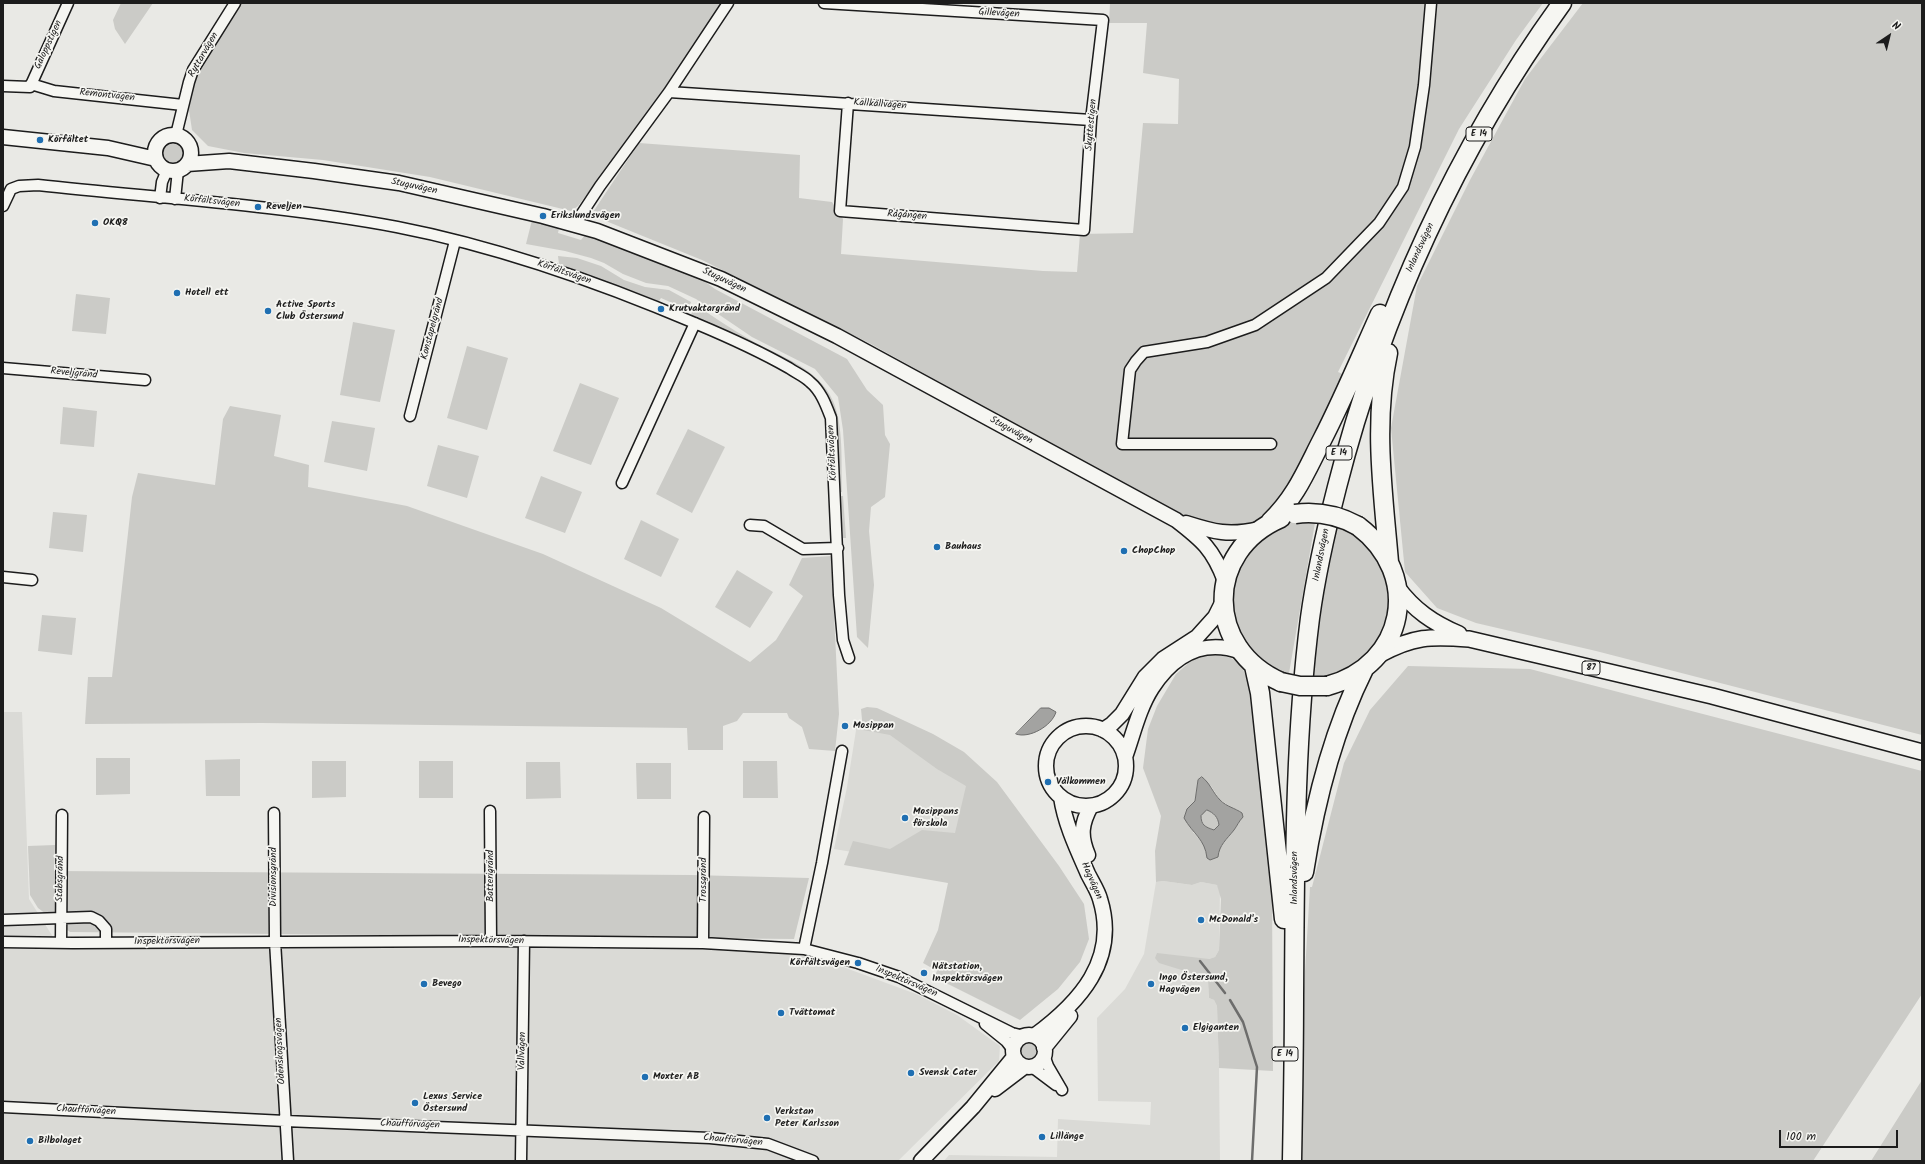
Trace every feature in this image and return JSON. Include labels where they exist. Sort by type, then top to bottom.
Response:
[{"type":"highway","name":"Inlandsvägen","points":[[1292,1161],[1288,811],[1293,718],[1306,617],[1320,533],[1344,435],[1385,313],[1412,251],[1479,115],[1524,41],[1551,3]]},
{"type":"highway","name":"Inlandsvägen","points":[[1284,1161],[1295,811],[1300,717],[1310,616],[1325,536],[1350,439],[1386,329],[1410,272],[1434,220],[1484,125],[1531,46],[1562,3]]},
{"type":"highway","points":[[1410,272],[1393,328],[1379,407],[1380,452],[1390,562],[1397,586],[1398,599],[1395,623],[1391,634],[1379,655],[1364,669],[1347,680],[1327,686],[1300,686],[1281,682],[1254,666],[1241,652],[1226,622],[1223,601],[1225,581],[1237,552],[1288,504],[1299,487],[1412,251]]},
{"type":"highway","points":[[1265,525],[1295,514],[1312,512],[1339,517],[1358,526],[1376,542],[1390,562]]},
{"type":"highway","points":[[1254,666],[1260,693],[1290,954]]},
{"type":"highway","points":[[1290,954],[1313,816],[1331,752],[1351,696],[1364,669]]},
{"type":"main road","name":"Stuguvägen","points":[[176,135],[186,139],[191,148],[229,161],[399,183],[575,224],[678,261],[728,282],[857,347],[1176,520],[1215,533],[1235,533],[1265,525]]},
{"type":"main road","points":[[108,148],[144,146],[158,143],[166,136],[176,135]]},
{"type":"main road","points":[[3,137],[108,148],[156,159]]},
{"type":"main road","points":[[158,143],[155,154],[156,159],[161,166],[177,168],[191,157],[191,148]]},
{"type":"main road","name":"Stuguvägen","points":[[177,168],[229,161]]},
{"type":"main road","name":"Stuguvägen","points":[[1176,520],[1205,544],[1213,554],[1225,581]]},
{"type":"main road","points":[[1397,586],[1406,599],[1428,619],[1470,639]]},
{"type":"main road","points":[[1103,730],[1112,724],[1122,714],[1144,677],[1163,659],[1198,637],[1215,617],[1223,601]]},
{"type":"main road","points":[[1379,655],[1399,644],[1418,638],[1438,637],[1470,639]]},
{"type":"main road","name":"87","points":[[1470,639],[1712,696],[1922,752]]},
{"type":"main road","points":[[1125,757],[1151,689],[1164,672],[1180,659],[1193,651],[1204,647],[1223,647],[1241,652]]},
{"type":"main road","points":[[1085,726],[1098,727],[1109,733],[1119,742],[1125,757],[1126,772],[1121,787],[1110,799],[1091,806],[1074,804],[1061,797],[1052,788],[1046,771],[1047,756],[1051,746],[1061,734],[1073,728],[1085,726]]},
{"type":"main road","name":"Hagvägen","points":[[1029,1036],[1081,995],[1095,974],[1103,951],[1105,923],[1100,899],[1064,816],[1061,797]]},
{"type":"main road","name":"Hagvägen","points":[[1044,1051],[1051,1037],[1096,988],[1110,958],[1114,923],[1109,902],[1085,847],[1082,831],[1084,819],[1091,806]]},
{"type":"main road","points":[[1029,1036],[1040,1040],[1044,1051],[1038,1064],[1021,1060],[1015,1043],[1029,1036]]},
{"type":"main road","points":[[921,1161],[1021,1060]]},
{"type":"street","name":"Galoppstigen","points":[[30,85],[68,3]]},
{"type":"street","name":"Ryttarvägen","points":[[176,135],[193,70],[235,3]]},
{"type":"street","points":[[575,224],[600,186],[669,92],[728,3]]},
{"type":"street","name":"Gillevägen","points":[[824,3],[1103,20]]},
{"type":"street","points":[[1271,444],[1122,444],[1130,370],[1144,352],[1207,342],[1254,325],[1326,278],[1379,224],[1403,187],[1415,147],[1424,86],[1431,3]]},
{"type":"street","name":"Skyttestigen","points":[[1084,230],[1091,120],[1103,20]]},
{"type":"street","name":"Remontvägen","points":[[3,86],[30,85],[54,91],[183,105]]},
{"type":"street","name":"Kallkällvägen","points":[[669,92],[848,102],[1091,120]]},
{"type":"street","name":"Rågången","points":[[848,102],[840,211],[1084,230]]},
{"type":"street","points":[[160,198],[162,182],[177,168]]},
{"type":"street","points":[[175,199],[177,168]]},
{"type":"street","name":"Körfältsvägen","points":[[3,206],[11,189],[19,186],[38,185],[330,216],[398,227],[455,241],[563,272],[661,309],[753,349],[810,381],[822,395],[831,418],[843,640],[849,658]]},
{"type":"street","name":"Konstapelgränd","points":[[410,416],[455,241]]},
{"type":"street","points":[[622,483],[695,323]]},
{"type":"street","name":"Reveljgränd","points":[[3,368],[145,380]]},
{"type":"street","points":[[750,525],[764,526],[803,549],[838,548]]},
{"type":"street","points":[[3,577],[32,580]]},
{"type":"street","points":[[804,949],[822,863],[842,751]]},
{"type":"street","name":"Batterigränd","points":[[490,812],[491,941]]},
{"type":"street","name":"Divisionsgränd","points":[[274,813],[275,941]]},
{"type":"street","name":"Stabsgränd","points":[[61,942],[62,814]]},
{"type":"street","name":"Trossgränd","points":[[703,943],[704,817]]},
{"type":"street","points":[[3,920],[61,919],[84,916],[99,921],[106,929],[106,943]]},
{"type":"street","name":"Odenskogsvägen","points":[[275,941],[288,1161]]},
{"type":"street","name":"Inspektörsvägen","points":[[3,942],[524,941],[703,943],[804,949],[858,963],[899,977],[967,1011],[1029,1036]]},
{"type":"street","name":"Vallvägen","points":[[522,1161],[521,1130],[524,941]]},
{"type":"street","name":"Inspektörsvägen","points":[[967,1011],[1006,1041],[1021,1060],[1062,1090],[1048,1066],[1044,1051]]},
{"type":"street","name":"Chaufförvägen","points":[[3,1107],[285,1121],[710,1138],[768,1144],[813,1161]]},
{"type":"shaded area","points":[[121,3],[153,3],[125,44],[115,29],[113,20]]},
{"type":"shaded area","points":[[240,3],[726,4],[625,144],[578,206],[571,211],[430,177],[323,160],[244,153],[208,146],[192,130],[189,110],[193,84],[201,67]]},
{"type":"shaded area","points":[[1110,3],[1543,3],[1516,40],[1459,129],[1338,372],[1345,375],[1297,484],[1261,522],[1221,529],[1172,511],[871,344],[702,260],[591,215],[639,143],[800,155],[799,198],[832,202],[843,219],[841,254],[1043,271],[1077,272],[1080,234],[1133,233],[1143,123],[1178,124],[1179,79],[1143,73],[1147,23],[1109,23]]},
{"type":"shaded area","points":[[1583,3],[1922,3],[1922,735],[1596,651],[1476,623],[1437,608],[1405,572],[1391,428],[1417,286],[1470,180],[1525,79]]},
{"type":"shaded area","points":[[175,137],[184,141],[188,150],[184,159],[175,163],[166,159],[162,150],[166,141]]},
{"type":"shaded area","points":[[532,220],[559,228],[558,233],[581,240],[585,235],[696,275],[715,289],[847,359],[867,390],[883,405],[885,435],[890,444],[885,497],[871,507],[869,531],[874,585],[868,648],[857,637],[843,430],[838,397],[815,369],[752,337],[696,299],[668,286],[646,283],[623,274],[604,263],[591,258],[565,251],[526,244]]},
{"type":"shaded area","points":[[558,256],[577,258],[601,266],[624,280],[645,287],[669,290],[691,302],[688,310],[661,298],[659,301],[559,264]]},
{"type":"shaded area","points":[[76,294],[110,298],[106,334],[72,331]]},
{"type":"shaded area","points":[[695,305],[742,335],[785,357],[808,371],[827,390],[837,411],[839,422],[842,492],[840,492],[836,427],[832,411],[826,397],[817,384],[805,373],[691,315]]},
{"type":"shaded area","points":[[353,322],[395,330],[380,402],[340,395]]},
{"type":"shaded area","points":[[467,346],[508,358],[487,430],[447,418]]},
{"type":"shaded area","points":[[580,383],[619,398],[591,465],[553,451]]},
{"type":"shaded area","points":[[230,406],[281,415],[274,456],[309,465],[308,487],[407,506],[543,554],[661,608],[750,662],[776,640],[803,596],[789,585],[802,558],[831,556],[839,714],[835,751],[809,749],[802,727],[789,718],[787,713],[743,713],[737,721],[723,726],[723,750],[688,750],[687,728],[262,723],[85,724],[88,677],[112,677],[132,497],[138,473],[215,485],[223,419]]},
{"type":"shaded area","points":[[63,407],[97,411],[94,447],[60,444]]},
{"type":"shaded area","points":[[332,421],[375,428],[367,471],[324,462]]},
{"type":"shaded area","points":[[688,429],[725,447],[692,513],[656,494]]},
{"type":"shaded area","points":[[438,445],[479,456],[467,498],[427,486]]},
{"type":"shaded area","points":[[541,476],[582,492],[565,533],[525,518]]},
{"type":"shaded area","points":[[840,496],[843,496],[846,538],[843,538]]},
{"type":"shaded area","points":[[53,512],[87,515],[83,552],[49,548]]},
{"type":"shaded area","points":[[1316,517],[1288,679],[1246,651],[1227,604],[1240,555],[1290,519]]},
{"type":"shaded area","points":[[641,520],[679,539],[661,577],[624,559]]},
{"type":"shaded area","points":[[1334,520],[1366,539],[1391,581],[1387,630],[1356,668],[1308,682]]},
{"type":"shaded area","points":[[737,570],[773,592],[750,628],[715,607]]},
{"type":"shaded area","points":[[42,615],[76,618],[72,655],[38,651]]},
{"type":"shaded area","points":[[1210,655],[1235,660],[1240,664],[1246,676],[1252,694],[1272,893],[1273,1071],[1219,1068],[1217,1006],[1214,1000],[1209,998],[1208,981],[1201,976],[1159,963],[1155,958],[1157,953],[1209,959],[1215,957],[1219,950],[1221,899],[1217,885],[1201,882],[1192,885],[1163,881],[1156,882],[1155,851],[1161,816],[1143,768],[1148,729],[1157,706],[1176,674],[1191,661]],"holes":[[[1198,780],[1211,786],[1219,799],[1232,808],[1238,810],[1243,817],[1226,839],[1218,857],[1207,858],[1207,848],[1193,832],[1187,809],[1195,802]]]},
{"type":"shaded area","points":[[1408,666],[1530,669],[1922,771],[1922,994],[1813,1161],[1301,1161],[1300,1056],[1310,887],[1312,887],[1344,763],[1370,710]]},
{"type":"shaded area","points":[[867,707],[877,708],[933,734],[964,752],[997,782],[1059,866],[1084,904],[1089,939],[1080,962],[1058,989],[1020,1020],[934,977],[937,971],[923,963],[938,930],[948,883],[844,865],[853,841],[890,849],[922,830],[955,833],[966,786],[937,769],[890,735],[863,730],[861,709]]},
{"type":"shaded area","points":[[1041,708],[1049,708],[1056,712],[1050,722],[1033,733],[1027,735],[1016,734]]},
{"type":"shaded area","points":[[3,712],[22,712],[29,899],[60,948],[732,948],[816,957],[916,994],[957,1015],[1000,1046],[999,1061],[898,1161],[3,1161]]},
{"type":"shaded area","name":"Mosippans förskola","points":[[857,724],[891,734],[980,783],[956,869],[834,849],[847,787]]},
{"type":"shaded area","points":[[96,758],[130,758],[130,794],[96,795]]},
{"type":"shaded area","points":[[240,759],[240,796],[206,796],[205,760]]},
{"type":"shaded area","points":[[312,761],[346,761],[346,797],[312,798]]},
{"type":"shaded area","points":[[419,761],[453,761],[453,798],[419,798]]},
{"type":"shaded area","points":[[743,761],[777,761],[778,798],[743,798]]},
{"type":"shaded area","points":[[526,762],[560,762],[561,798],[526,799]]},
{"type":"shaded area","points":[[636,763],[671,763],[671,799],[637,799]]},
{"type":"shaded area","points":[[1202,777],[1220,800],[1242,813],[1243,817],[1226,839],[1218,857],[1210,860],[1207,858],[1206,851],[1201,841],[1184,818],[1187,809],[1195,801],[1198,780]],"holes":[[[1207,810],[1214,814],[1218,820],[1219,825],[1214,830],[1206,827],[1202,822],[1201,816]]]},
{"type":"shaded area","points":[[1207,810],[1214,814],[1218,820],[1219,825],[1214,830],[1206,827],[1202,822],[1201,816]]},
{"type":"shaded area","points":[[55,845],[54,871],[691,875],[809,878],[794,939],[70,932],[38,908],[30,895],[28,846]]},
{"type":"shaded area","name":"Lillänge","points":[[1163,881],[1192,885],[1201,882],[1217,885],[1220,890],[1219,950],[1215,957],[1209,959],[1201,976],[1208,981],[1209,998],[1214,1000],[1217,1006],[1220,1161],[944,1161],[949,1155],[1057,1157],[1058,1119],[1150,1125],[1151,1102],[1098,1101],[1097,1018],[1125,989],[1144,954],[1156,882]]},
{"type":"shaded area","points":[[1029,1043],[1035,1045],[1037,1051],[1035,1057],[1029,1059],[1023,1057],[1021,1051],[1023,1045]]},
{"type":"shaded area","points":[[1922,1080],[1922,1161],[1871,1161]]},
{"type":"waterway","points":[[1200,961],[1225,993]]},
{"type":"waterway","points":[[1230,1000],[1243,1022],[1257,1067],[1252,1161]]},
{"type":"place","name":"Körfältet","points":[[40,140]]},
{"type":"place","name":"Reveljen","points":[[258,207]]},
{"type":"place","name":"Erikslundsvägen","points":[[543,216]]},
{"type":"place","name":"OKQ8","points":[[95,223]]},
{"type":"place","name":"Hotell ett","points":[[177,293]]},
{"type":"place","name":"Krutvaktargränd","points":[[661,309]]},
{"type":"place","name":"Active Sports Club Östersund","points":[[268,311]]},
{"type":"place","name":"Bauhaus","points":[[937,547]]},
{"type":"place","name":"ChopChop","points":[[1124,551]]},
{"type":"place","name":"Mosippan","points":[[845,726]]},
{"type":"place","name":"Välkommen","points":[[1048,782]]},
{"type":"place","name":"Mosippans förskola","points":[[905,818]]},
{"type":"place","name":"McDonald's","points":[[1201,920]]},
{"type":"place","name":"Körfältsvägen","points":[[858,963]]},
{"type":"place","name":"Nätstation, Inspektörsvägen","points":[[924,973]]},
{"type":"place","name":"Bevego","points":[[424,984]]},
{"type":"place","name":"Ingo Östersund, Hagvägen","points":[[1151,984]]},
{"type":"place","name":"Tvättomat","points":[[781,1013]]},
{"type":"place","name":"Elgiganten","points":[[1185,1028]]},
{"type":"place","name":"Svensk Cater","points":[[911,1073]]},
{"type":"place","name":"Moxter AB","points":[[645,1077]]},
{"type":"place","name":"Lexus Service Östersund","points":[[415,1103]]},
{"type":"place","name":"Verkstan Peter Karlsson","points":[[767,1118]]},
{"type":"place","name":"Lillänge","points":[[1042,1137]]},
{"type":"place","name":"Bilbolaget","points":[[30,1141]]}]
